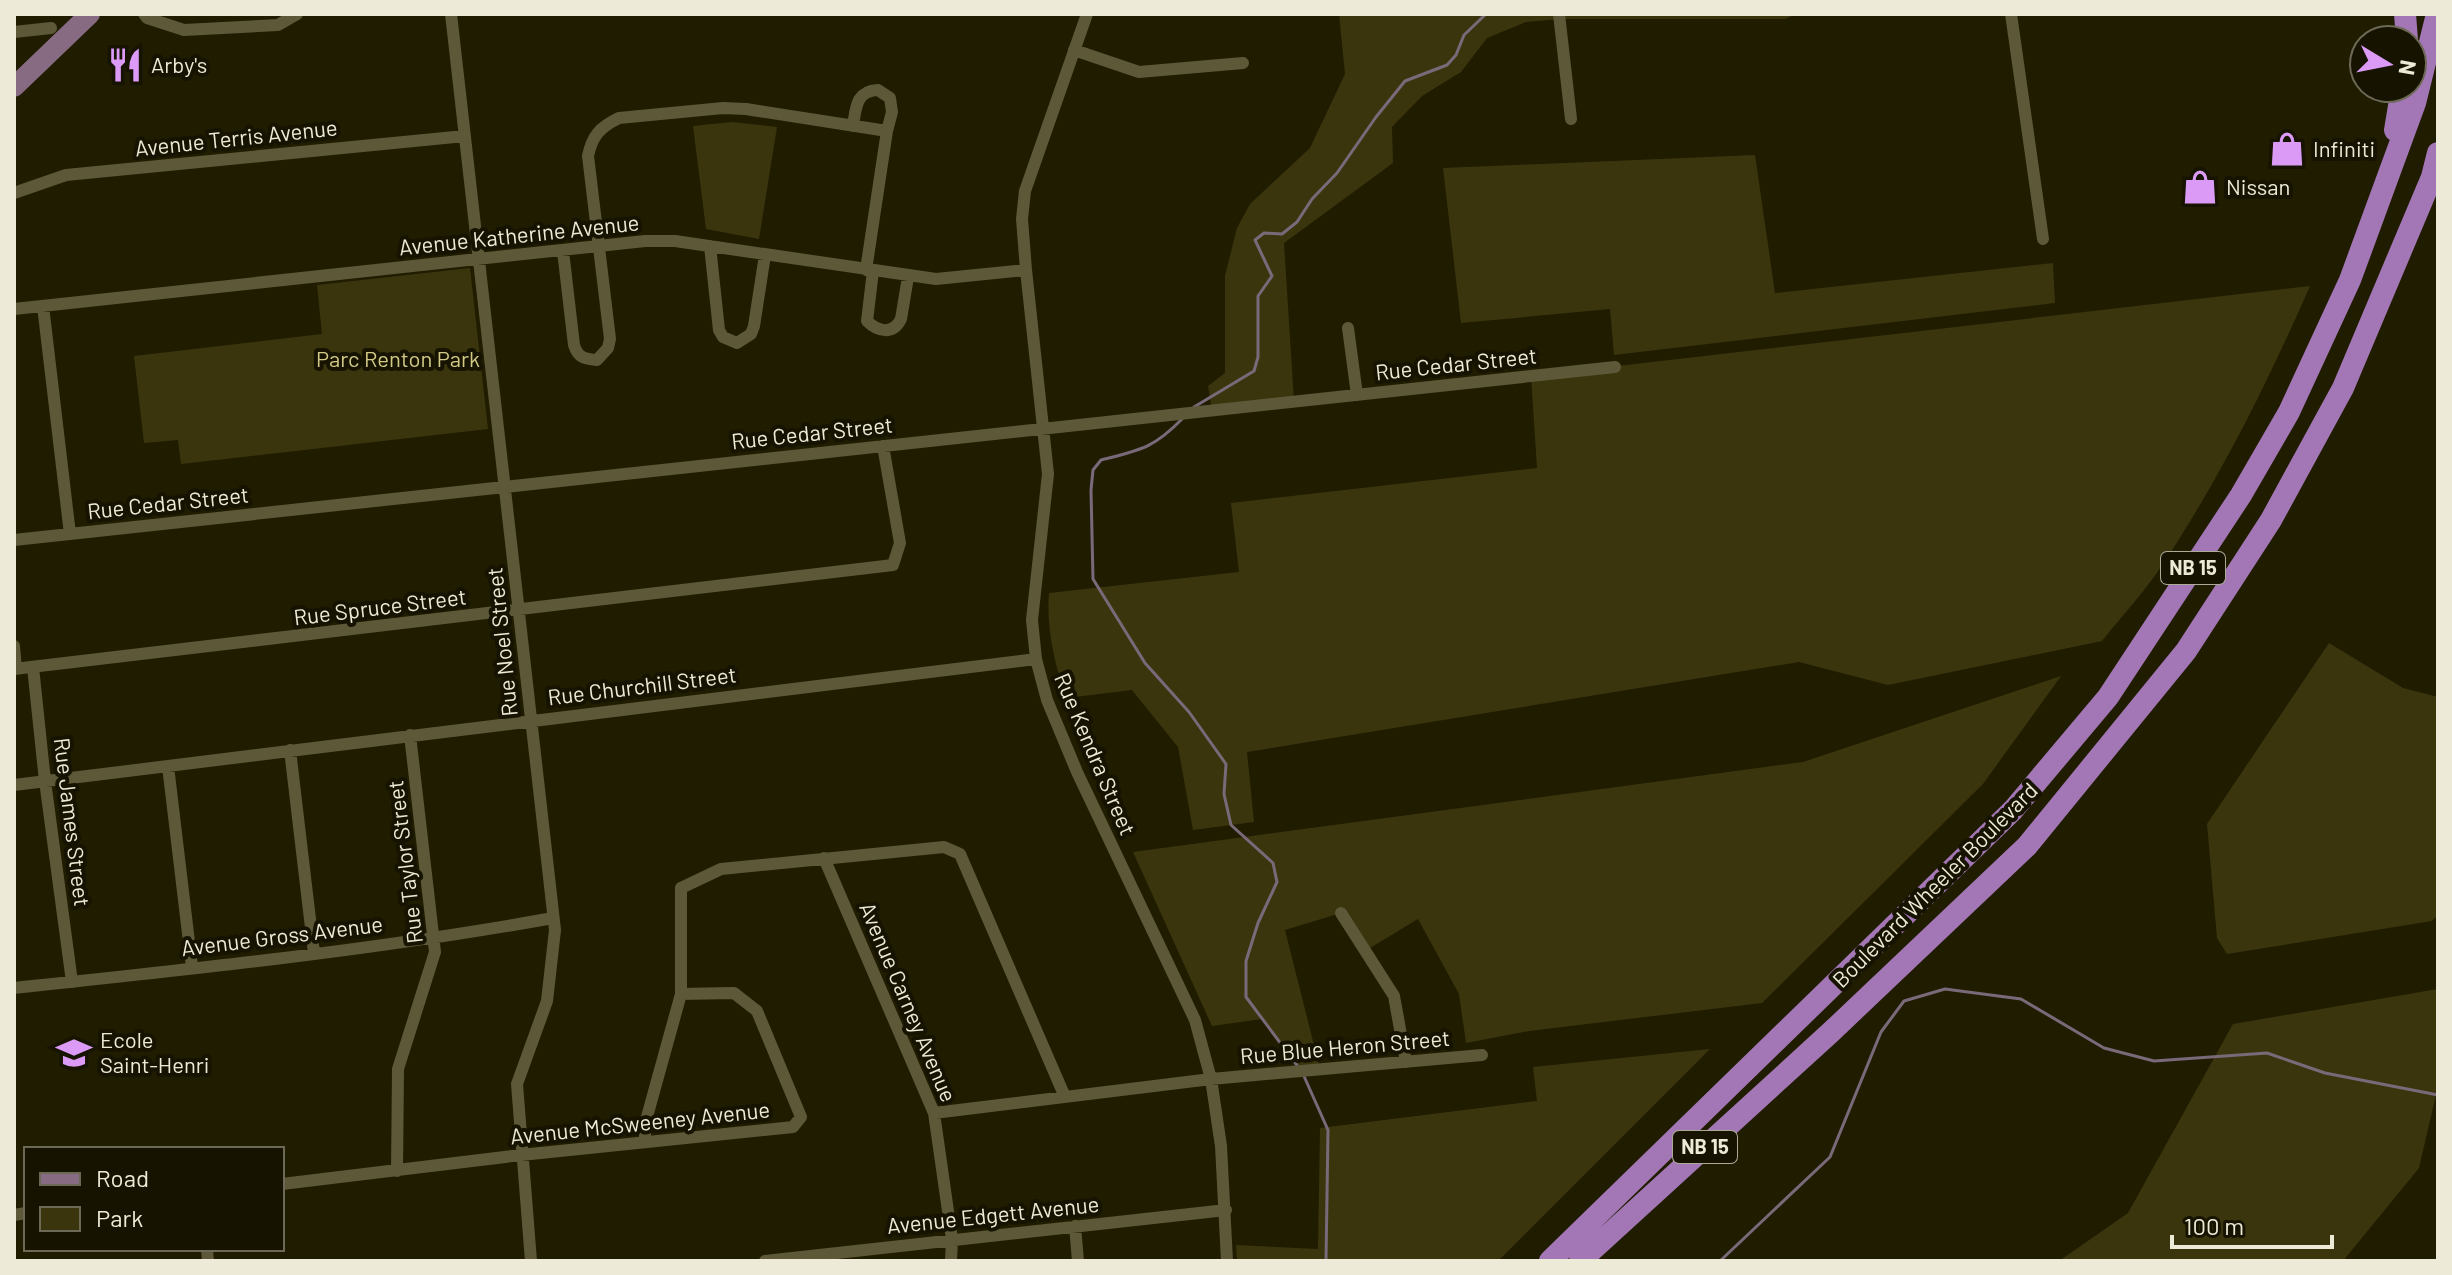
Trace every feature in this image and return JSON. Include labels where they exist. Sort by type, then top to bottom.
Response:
[{"type":"highway","name":"Boulevard Wheeler Boulevard","points":[[1550,1261],[2013,810],[2099,709],[2241,495],[2289,412],[2350,280],[2415,103],[2437,14]]},
{"type":"highway","points":[[2326,330],[2393,143],[2399,104]]},
{"type":"highway","name":"Boulevard Wheeler Boulevard","points":[[1580,1261],[1831,1032],[2027,846],[2186,651],[2271,520],[2343,388],[2435,169],[2438,153]]},
{"type":"main road","points":[[14,87],[55,27],[90,14]]},
{"type":"street","points":[[144,14],[147,18],[184,30],[278,25],[297,14]]},
{"type":"street","name":"Rue Noel Street","points":[[451,14],[555,930],[547,1001],[517,1084],[531,1261]]},
{"type":"street","name":"Rue Kendra Street","points":[[1087,14],[1025,191],[1022,219],[1048,474],[1033,595],[1036,659],[1047,700],[1077,772],[1195,1020],[1211,1079],[1226,1210],[1227,1261]]},
{"type":"street","points":[[1559,14],[1571,119]]},
{"type":"street","points":[[2011,14],[2043,239]]},
{"type":"street","points":[[14,32],[55,27]]},
{"type":"street","points":[[1074,50],[1139,72],[1243,63]]},
{"type":"street","points":[[853,126],[858,99],[863,94],[878,90],[890,98],[892,104],[870,270],[867,321],[872,326],[886,331],[898,324],[908,277]]},
{"type":"street","points":[[563,251],[574,345],[582,358],[597,360],[604,356],[610,339],[588,156],[592,140],[603,125],[619,118],[723,108],[887,131]]},
{"type":"street","name":"Avenue Terris Avenue","points":[[14,193],[66,175],[465,136]]},
{"type":"street","name":"Avenue Katherine Avenue","points":[[14,309],[645,241],[675,241],[908,277],[936,279],[1026,270]]},
{"type":"street","points":[[710,246],[719,330],[723,337],[737,343],[751,334],[754,326],[765,255]]},
{"type":"street","points":[[43,306],[70,534]]},
{"type":"street","points":[[1348,328],[1357,395]]},
{"type":"street","name":"Rue Cedar Street","points":[[14,540],[1615,367]]},
{"type":"street","name":"Rue Spruce Street","points":[[15,669],[893,565],[900,543],[883,446]]},
{"type":"street","points":[[14,646],[15,669]]},
{"type":"street","name":"Rue Churchill Street","points":[[14,785],[290,755],[410,735],[1036,659]]},
{"type":"street","name":"Rue James Street","points":[[33,667],[72,982]]},
{"type":"street","name":"Rue Taylor Street","points":[[397,1171],[398,1069],[435,952],[410,735]]},
{"type":"street","points":[[290,755],[314,953]]},
{"type":"street","points":[[168,766],[192,967]]},
{"type":"street","points":[[645,1142],[645,1124],[681,994],[681,888],[721,869],[944,847],[960,854],[1065,1097]]},
{"type":"street","name":"Avenue Carney Avenue","points":[[824,858],[934,1113],[952,1239],[951,1261]]},
{"type":"street","points":[[1341,913],[1394,996],[1406,1062]]},
{"type":"street","name":"Avenue Gross Avenue","points":[[14,988],[314,953],[553,918]]},
{"type":"street","name":"Avenue McSweeney Avenue","points":[[284,1184],[793,1127],[801,1117],[757,1011],[734,993],[681,994]]},
{"type":"street","name":"Rue Blue Heron Street","points":[[934,1113],[1211,1079],[1482,1055]]},
{"type":"street","name":"Avenue Edgett Avenue","points":[[765,1261],[1226,1210]]},
{"type":"street","points":[[1075,1226],[1078,1261]]},
{"type":"green space","points":[[1339,14],[1796,14],[1785,19],[1560,19],[1526,22],[1487,38],[1461,72],[1422,96],[1392,127],[1393,163],[1284,243],[1294,401],[1212,410],[1208,386],[1225,373],[1225,276],[1237,228],[1250,204],[1310,148],[1345,74]]},
{"type":"green space","points":[[732,122],[777,127],[759,239],[706,229],[693,126]]},
{"type":"green space","points":[[1755,155],[1775,293],[2053,263],[2055,303],[1614,355],[1610,309],[1461,323],[1443,168]]},
{"type":"green space","name":"Parc Renton Park","points":[[470,268],[488,429],[181,464],[178,440],[144,443],[134,356],[322,334],[317,285]]},
{"type":"green space","points":[[2310,286],[2260,393],[2205,497],[2156,574],[2102,641],[1888,685],[1799,662],[1247,752],[1254,822],[1193,830],[1178,747],[1132,690],[1066,698],[1052,646],[1049,593],[1239,572],[1231,503],[1537,468],[1531,376]]},
{"type":"green space","points":[[2329,643],[2403,688],[2438,697],[2438,915],[2432,921],[2227,954],[2217,938],[2207,824]]},
{"type":"green space","points":[[2061,676],[1983,784],[1762,1003],[1529,1031],[1466,1043],[1459,994],[1418,919],[1365,951],[1341,913],[1285,930],[1320,1069],[1301,1071],[1262,1019],[1212,1026],[1133,852],[1803,762]]},
{"type":"green space","points":[[2438,989],[2438,1086],[2419,1168],[2343,1261],[2059,1261],[2128,1213],[2233,1024]]},
{"type":"green space","points":[[1710,1049],[1498,1261],[1237,1261],[1236,1245],[1318,1249],[1320,1128],[1537,1101],[1533,1067]]},
{"type":"waterway","points":[[1194,407],[1254,371],[1258,357],[1258,296],[1272,276],[1255,240],[1264,233],[1282,234],[1297,222],[1405,81],[1447,65],[1456,55],[1464,35],[1486,14]]},
{"type":"waterway","points":[[1183,418],[1155,442],[1101,460],[1093,470],[1093,579],[1145,663],[1189,712],[1226,764],[1224,794],[1231,825],[1273,863],[1277,882],[1258,923],[1246,961],[1246,997],[1299,1068]]},
{"type":"waterway","points":[[1720,1261],[1830,1157],[1881,1032],[1904,1001],[1945,989],[2021,999],[2104,1048],[2154,1061],[2267,1053],[2325,1073],[2438,1095]]},
{"type":"waterway","points":[[1303,1074],[1328,1130],[1326,1261]]},
{"type":"place","name":"Arby's","points":[[125,65]]},
{"type":"place","name":"Infiniti","points":[[2287,149]]},
{"type":"place","name":"Nissan","points":[[2200,187]]},
{"type":"place","name":"Ecole Saint-Henri","points":[[74,1053]]}]
